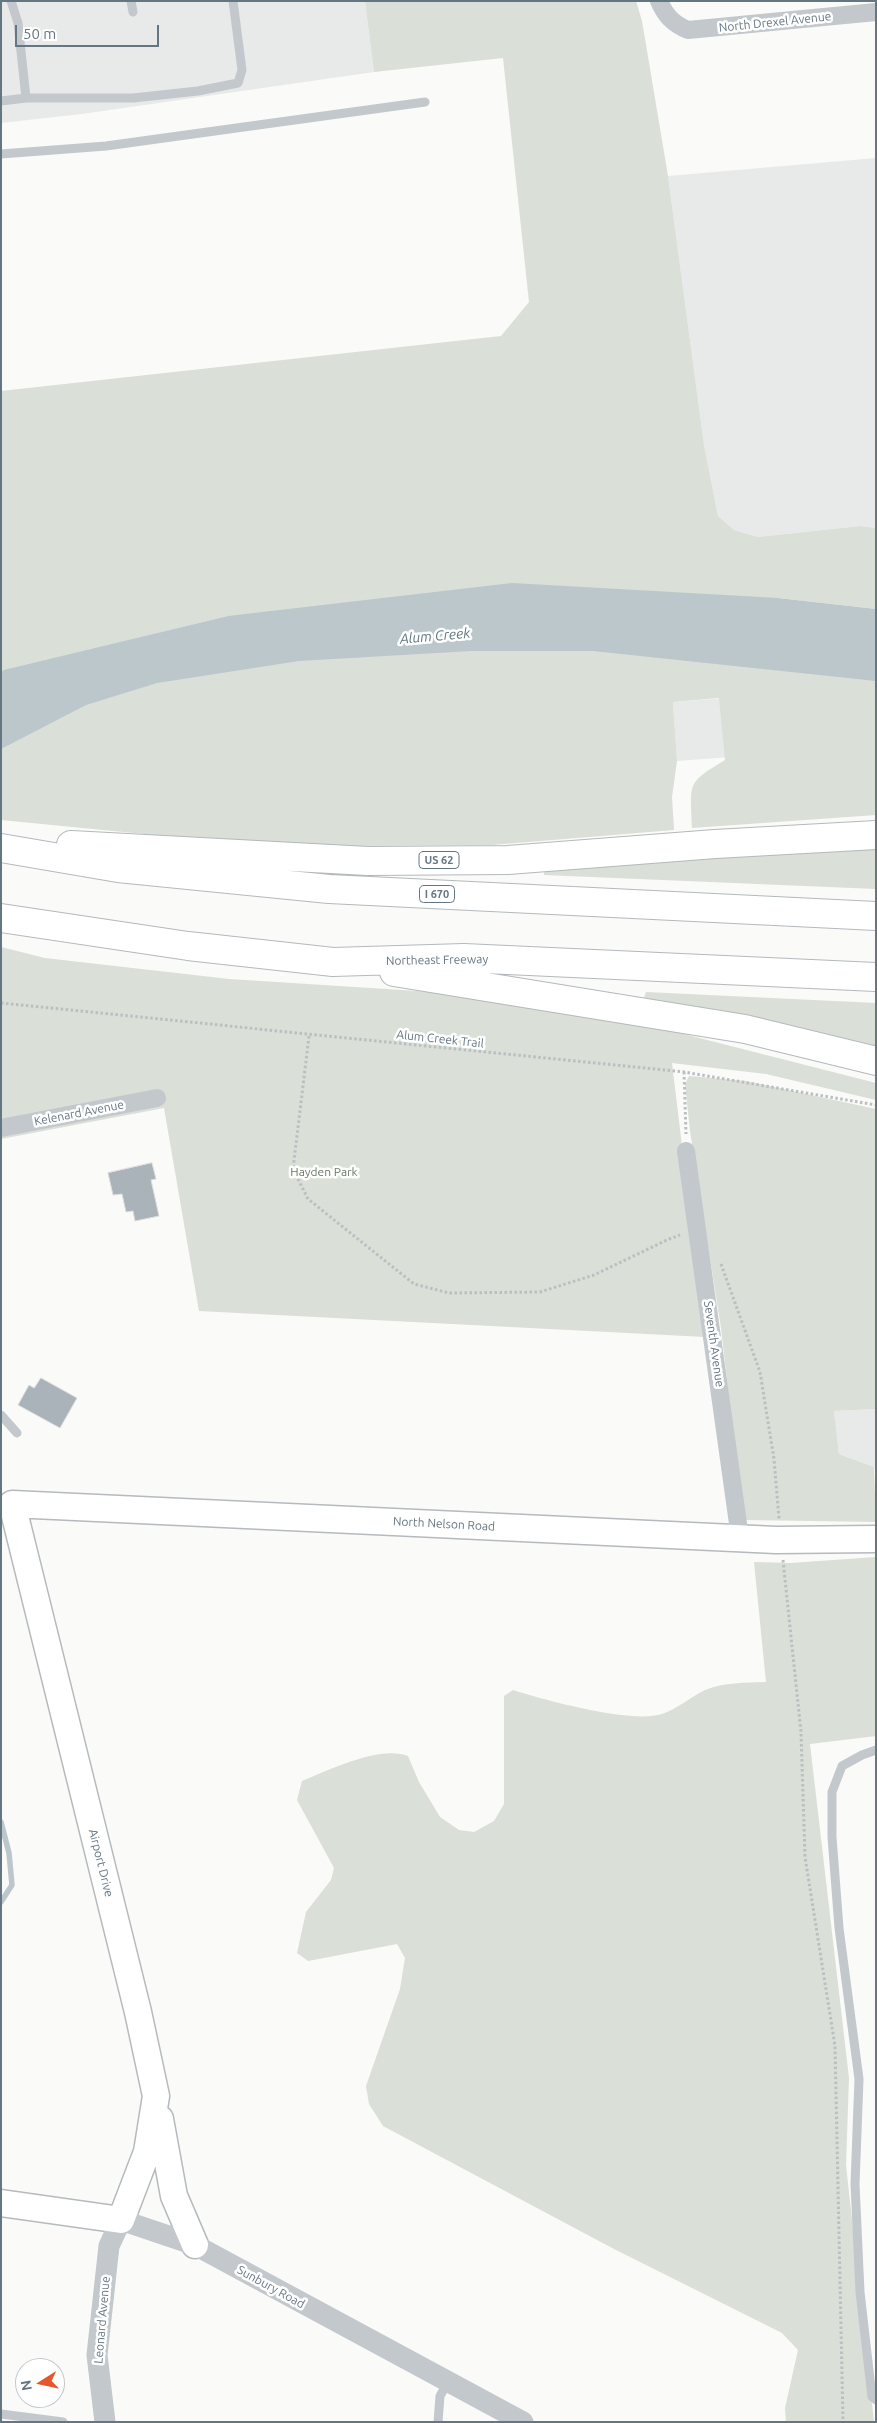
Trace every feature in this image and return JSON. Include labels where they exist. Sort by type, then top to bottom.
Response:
[{"type":"highway","name":"US 62","points":[[1,841],[368,861],[508,860],[715,844],[876,835]]},
{"type":"highway","name":"I 670","points":[[1,848],[118,868],[329,889],[876,916]]},
{"type":"highway","name":"Northeast Freeway","points":[[1,918],[188,946],[334,962],[464,958],[876,977]]},
{"type":"highway","points":[[334,962],[745,1029],[876,1061]]},
{"type":"main road","name":"North Nelson Road","points":[[7,1510],[781,1540],[876,1539]]},
{"type":"main road","name":"Airport Drive","points":[[7,1510],[138,2012],[156,2096],[148,2152],[121,2220]]},
{"type":"main road","points":[[156,2096],[174,2196],[195,2245]]},
{"type":"main road","name":"Sunbury Road","points":[[1,2203],[121,2220]]},
{"type":"street","name":"North Drexel Avenue","points":[[659,1],[663,11],[675,25],[688,30],[876,12]]},
{"type":"street","name":"Kelenard Avenue","points":[[1,1128],[157,1098]]},
{"type":"street","name":"Seventh Avenue","points":[[686,1150],[740,1538]]},
{"type":"street","name":"Sunbury Road","points":[[121,2220],[195,2245],[523,2422]]},
{"type":"street","name":"Leonard Avenue","points":[[105,2422],[97,2355],[109,2246],[121,2220]]},
{"type":"lane","points":[[11,1],[18,22],[26,98]]},
{"type":"lane","points":[[132,1],[132,12]]},
{"type":"lane","points":[[1,101],[26,98],[134,98],[198,91],[238,83],[242,70],[233,1]]},
{"type":"lane","points":[[1,154],[106,146],[425,102]]},
{"type":"lane","points":[[1,1415],[17,1433]]},
{"type":"lane","points":[[876,1750],[842,1766],[832,1792],[832,1837],[839,1928],[859,2079],[855,2184],[860,2292],[872,2397],[876,2400]]},
{"type":"lane","points":[[438,2422],[440,2396],[448,2382]]},
{"type":"lane","points":[[1,2414],[63,2422]]},
{"type":"path","name":"Alum Creek Trail","points":[[1,1003],[309,1036],[684,1072],[876,1104]]},
{"type":"path","points":[[309,1036],[294,1168],[308,1199],[414,1284],[449,1293],[540,1292],[594,1275],[669,1238],[698,1230]]},
{"type":"path","points":[[684,1072],[686,1150]]},
{"type":"path","points":[[719,1257],[760,1372],[774,1459],[801,1732],[805,1857],[835,2046],[843,2422]]},
{"type":"shaded area","points":[[1,1],[365,1],[374,72],[82,114],[1,123]]},
{"type":"shaded area","points":[[876,158],[876,528],[860,526],[758,537],[734,530],[718,516],[704,445],[668,176]]},
{"type":"shaded area","points":[[727,698],[731,757],[677,761],[673,702]]},
{"type":"shaded area","points":[[876,1409],[876,1475],[874,1467],[839,1454],[834,1411]]},
{"type":"green space","points":[[365,1],[636,1],[642,21],[668,176],[704,445],[718,516],[734,530],[758,537],[860,526],[876,528],[876,609],[778,598],[228,616],[1,672],[1,391],[501,336],[529,302],[503,58],[374,72]]},
{"type":"green space","points":[[524,628],[876,656],[876,815],[692,828],[691,793],[693,786],[703,774],[725,760],[719,698],[673,702],[677,761],[672,797],[674,830],[492,845],[354,846],[154,835],[1,820],[1,707],[84,673]]},
{"type":"green space","points":[[876,848],[876,889],[544,875],[544,867]]},
{"type":"green space","name":"Hayden Park","points":[[1,947],[45,958],[229,979],[465,994],[668,1030],[876,1083],[876,1100],[766,1074],[672,1063],[705,1337],[199,1311],[164,1108],[1,1139]]},
{"type":"green space","points":[[646,992],[876,1003],[876,1051],[643,1001]]},
{"type":"green space","points":[[689,1076],[746,1081],[876,1109],[876,1409],[834,1411],[839,1454],[874,1467],[876,1522],[743,1520],[721,1328],[690,1131],[685,1084]]},
{"type":"green space","points":[[876,1557],[876,1736],[810,1744],[849,2078],[846,2165],[874,2422],[786,2422],[785,2408],[798,2350],[782,2333],[614,2249],[383,2126],[369,2104],[366,2086],[400,1989],[405,1958],[397,1944],[308,1961],[297,1953],[306,1912],[331,1880],[334,1868],[297,1800],[302,1781],[355,1760],[369,1756],[397,1753],[408,1756],[419,1782],[440,1817],[459,1830],[474,1832],[494,1821],[504,1804],[504,1696],[513,1690],[588,1710],[630,1716],[648,1716],[668,1712],[712,1687],[735,1683],[766,1682],[754,1562],[791,1563]]},
{"type":"water","name":"Alum Creek","points":[[512,583],[778,598],[876,609],[876,681],[593,651],[471,651],[299,661],[157,683],[86,705],[1,749],[1,672],[4,670],[228,616]]},
{"type":"building","points":[[152,1163],[156,1179],[151,1180],[159,1216],[135,1221],[133,1211],[126,1212],[122,1194],[113,1195],[108,1173]]},
{"type":"building","points":[[41,1378],[77,1398],[60,1428],[18,1405],[29,1385],[34,1388]]},
{"type":"waterway","points":[[1,1822],[9,1853],[12,1885],[1,1902]]}]
